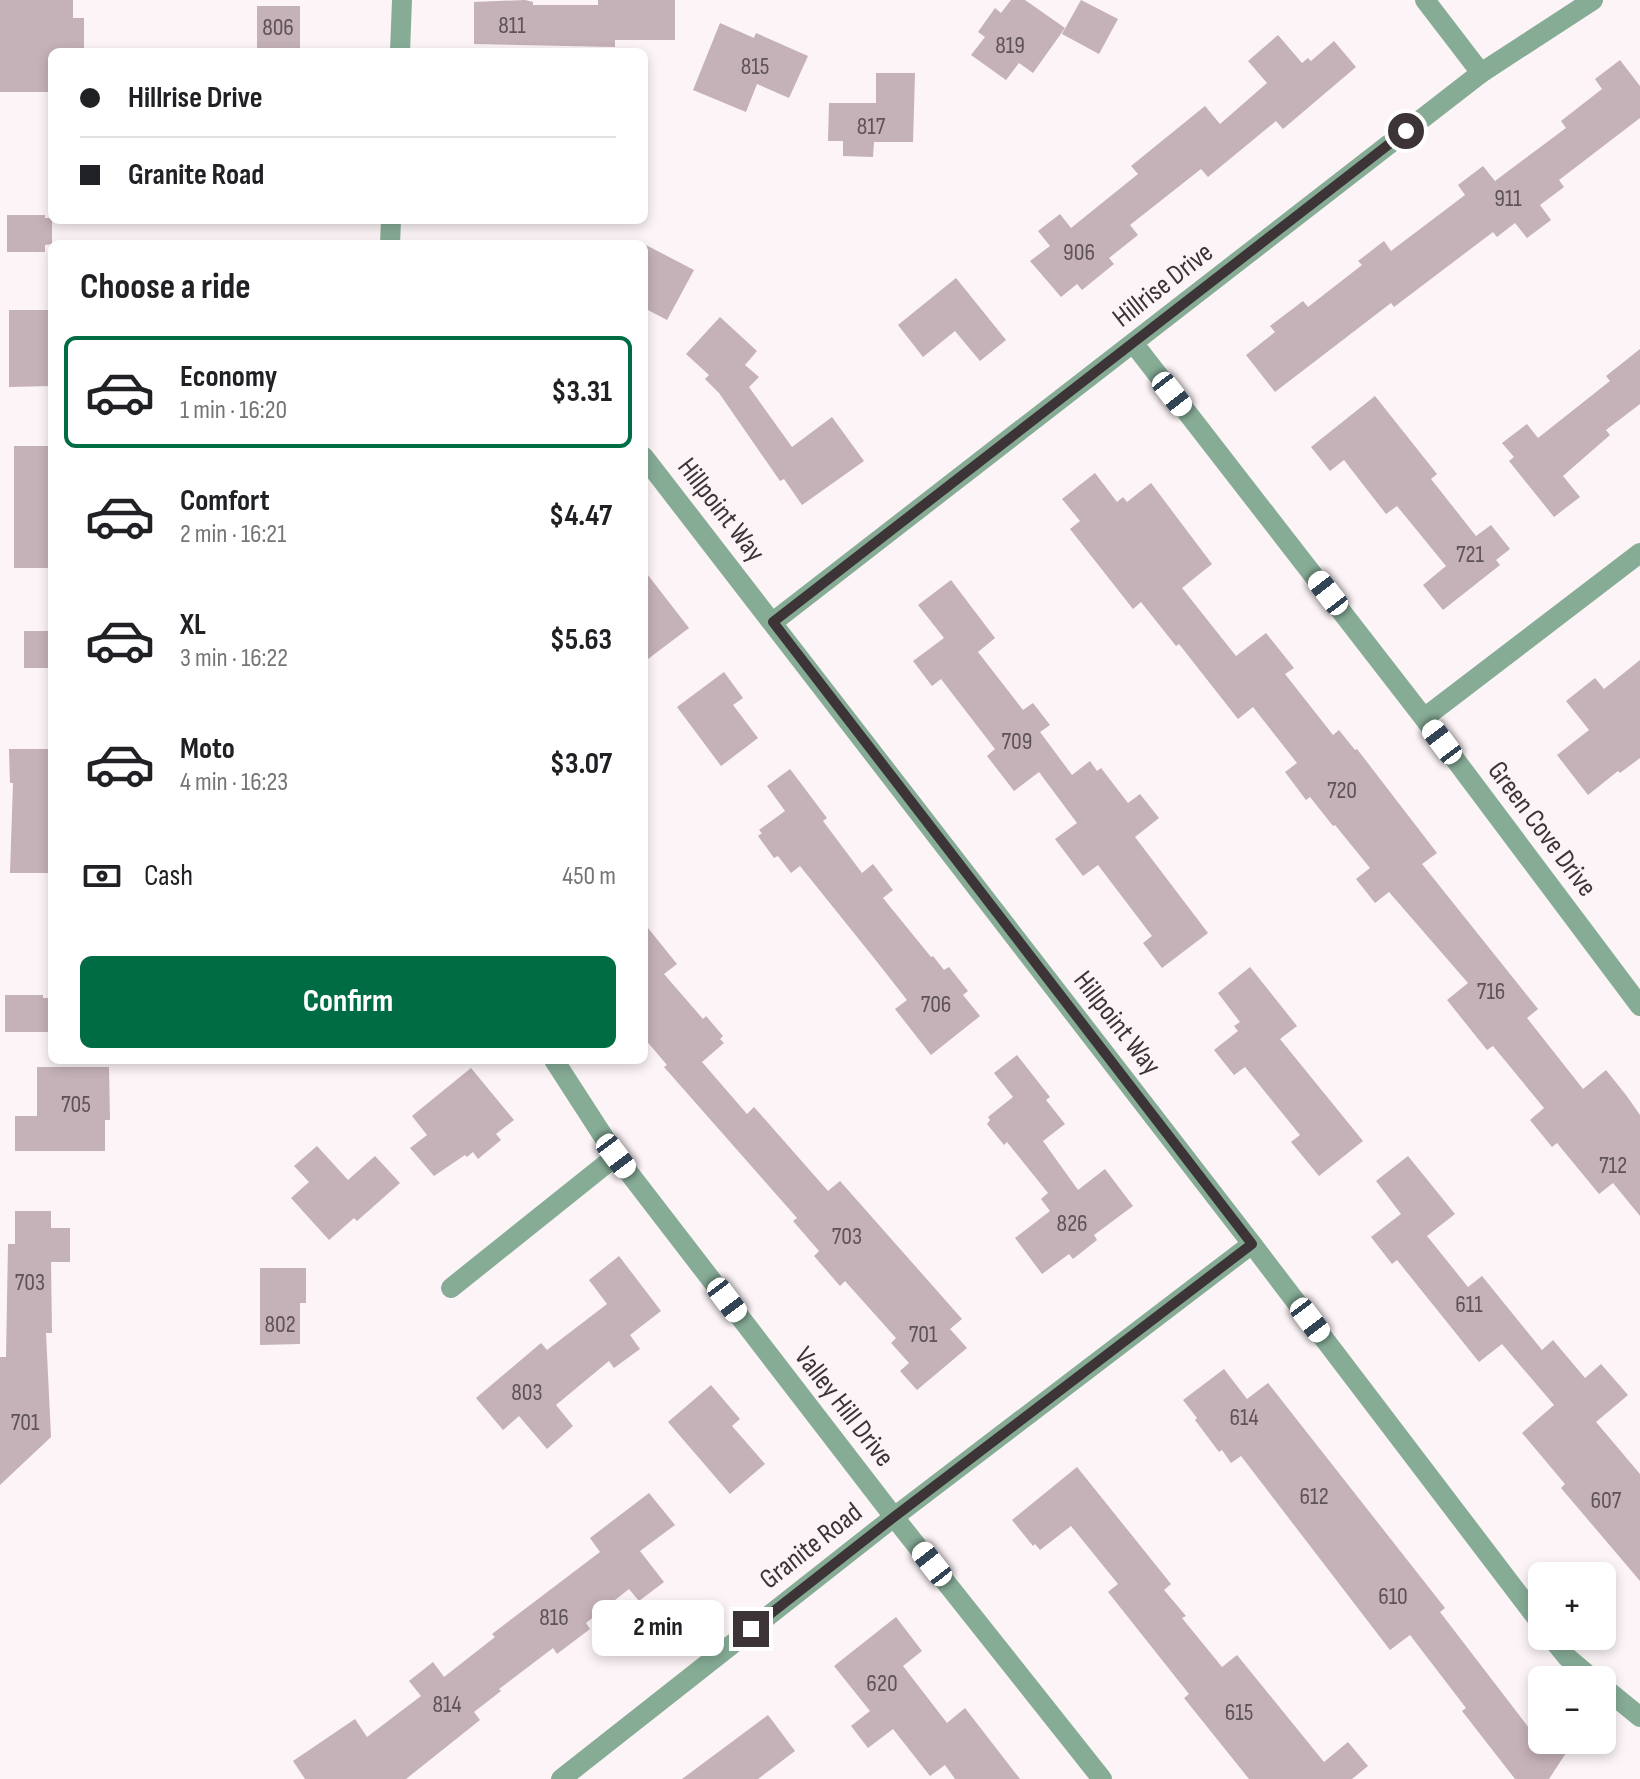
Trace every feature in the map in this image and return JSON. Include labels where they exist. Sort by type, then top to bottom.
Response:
[{"type":"street","points":[[400,48],[402,0]]},
{"type":"street","points":[[1425,0],[1481,73]]},
{"type":"street","name":"Hillrise Drive","points":[[773,622],[1481,73],[1593,0]]},
{"type":"street","name":"Green Cove Drive","points":[[1134,344],[1424,718],[1640,1006]]},
{"type":"street","name":"Hillpoint Way","points":[[648,462],[1528,1607]]},
{"type":"street","points":[[1424,718],[1640,553]]},
{"type":"street","name":"Valley Hill Drive","points":[[557,1064],[616,1156],[894,1517],[1102,1779]]},
{"type":"street","points":[[451,1288],[616,1156]]},
{"type":"street","name":"Granite Road","points":[[561,1779],[894,1517],[1252,1244]]},
{"type":"street","points":[[1561,1650],[1578,1666]]},
{"type":"street","points":[[1616,1697],[1640,1717]]},
{"type":"building","points":[[0,0],[73,0],[73,18],[84,18],[84,48],[48,48],[48,92],[0,92]]},
{"type":"building","points":[[598,0],[675,0],[675,40],[615,40],[615,47],[474,44],[474,2],[533,2],[533,5],[598,5]]},
{"type":"building","points":[[1011,0],[1025,0],[1065,28],[1033,73],[1019,63],[1006,80],[971,55],[985,37],[978,32],[995,8],[1001,13]]},
{"type":"building","points":[[1081,0],[1118,19],[1099,54],[1062,34]]},
{"type":"building","points":[[257,6],[300,6],[300,48],[257,48]]},
{"type":"building","points":[[720,23],[754,38],[756,33],[808,56],[789,98],[757,84],[746,112],[693,90]]},
{"type":"building","points":[[1278,35],[1302,63],[1308,58],[1311,61],[1334,41],[1356,67],[1283,129],[1276,121],[1208,177],[1201,169],[1130,225],[1138,235],[1109,258],[1114,264],[1082,290],[1077,284],[1061,297],[1030,261],[1050,246],[1038,231],[1060,214],[1071,228],[1138,174],[1131,166],[1205,106],[1220,124],[1267,83],[1248,61]]},
{"type":"building","points":[[1620,60],[1640,86],[1640,118],[1559,180],[1564,187],[1540,205],[1551,220],[1527,238],[1515,223],[1497,237],[1493,232],[1394,307],[1391,303],[1275,392],[1246,355],[1275,332],[1270,326],[1303,301],[1308,307],[1362,265],[1358,261],[1384,241],[1391,251],[1465,195],[1458,185],[1483,166],[1495,181],[1566,128],[1561,121],[1602,89],[1595,79]]},
{"type":"building","points":[[876,73],[915,73],[913,142],[874,142],[873,157],[843,156],[843,141],[828,141],[829,103],[876,103]]},
{"type":"building","points":[[7,215],[45,215],[48,218],[48,224],[52,224],[52,240],[45,245],[45,252],[7,252]]},
{"type":"building","points":[[648,246],[694,270],[667,320],[648,310]]},
{"type":"building","points":[[956,278],[1006,340],[980,361],[955,331],[923,357],[898,325]]},
{"type":"building","points":[[9,310],[48,310],[48,386],[9,387]]},
{"type":"building","points":[[720,317],[757,351],[745,365],[759,377],[749,387],[792,447],[832,417],[864,461],[802,505],[784,479],[780,481],[719,393],[705,379],[709,375],[686,354]]},
{"type":"building","points":[[1640,349],[1640,404],[1606,430],[1610,435],[1563,476],[1580,497],[1554,517],[1509,461],[1514,457],[1502,443],[1527,424],[1538,438],[1610,381],[1606,376]]},
{"type":"building","points":[[1375,396],[1437,474],[1431,479],[1476,536],[1491,525],[1510,549],[1496,560],[1500,565],[1443,610],[1423,585],[1446,566],[1397,506],[1386,514],[1344,460],[1330,471],[1311,447]]},
{"type":"building","points":[[14,446],[48,446],[48,568],[14,568]]},
{"type":"building","points":[[1095,473],[1117,502],[1123,497],[1127,502],[1151,483],[1212,564],[1182,588],[1236,656],[1266,633],[1294,668],[1285,674],[1333,735],[1339,730],[1357,749],[1437,853],[1422,864],[1538,1009],[1527,1018],[1583,1089],[1606,1070],[1626,1095],[1640,1115],[1640,1216],[1613,1183],[1599,1194],[1557,1143],[1552,1147],[1530,1120],[1544,1108],[1493,1046],[1487,1050],[1447,1000],[1468,983],[1389,892],[1375,903],[1356,879],[1370,868],[1310,797],[1306,800],[1285,772],[1297,763],[1253,707],[1238,719],[1179,644],[1176,646],[1141,602],[1133,609],[1070,529],[1080,521],[1062,499]]},
{"type":"building","points":[[648,575],[689,628],[648,659]]},
{"type":"building","points":[[951,580],[995,638],[978,652],[1023,710],[1033,703],[1050,725],[1040,732],[1072,775],[1090,761],[1097,771],[1101,768],[1128,803],[1140,794],[1159,818],[1135,837],[1208,933],[1162,968],[1143,943],[1152,936],[1098,865],[1083,876],[1055,839],[1077,823],[1039,772],[1014,791],[987,756],[995,749],[941,679],[932,686],[913,661],[944,638],[918,605]]},
{"type":"building","points":[[24,631],[48,631],[48,668],[24,668]]},
{"type":"building","points":[[1640,660],[1640,758],[1588,795],[1557,755],[1589,730],[1566,701],[1595,678],[1604,689]]},
{"type":"building","points":[[724,672],[743,698],[733,705],[758,738],[721,766],[677,707]]},
{"type":"building","points":[[9,749],[48,749],[48,873],[10,873],[13,783],[10,783]]},
{"type":"building","points":[[790,769],[827,818],[823,821],[862,873],[873,864],[893,890],[883,898],[931,957],[944,970],[949,967],[968,991],[963,995],[980,1016],[931,1055],[895,1009],[907,1000],[874,958],[800,866],[791,873],[778,856],[774,858],[758,836],[762,833],[759,830],[785,811],[767,786]]},
{"type":"building","points":[[648,928],[677,964],[664,974],[703,1019],[706,1016],[723,1036],[720,1039],[724,1043],[702,1062],[747,1114],[754,1107],[828,1191],[840,1181],[962,1319],[950,1329],[967,1348],[917,1390],[900,1371],[909,1363],[891,1343],[896,1338],[845,1281],[840,1286],[814,1256],[819,1251],[793,1221],[797,1218],[664,1067],[667,1065],[648,1043]]},
{"type":"building","points":[[1250,967],[1297,1026],[1280,1039],[1363,1141],[1319,1176],[1291,1142],[1300,1135],[1245,1067],[1234,1075],[1214,1050],[1238,1031],[1234,1026],[1240,1022],[1218,993]]},
{"type":"building","points":[[5,995],[43,995],[43,998],[48,998],[48,1032],[5,1032]]},
{"type":"building","points":[[1017,1055],[1050,1097],[1046,1100],[1065,1124],[1043,1141],[1078,1190],[1105,1169],[1133,1206],[1094,1235],[1097,1240],[1073,1259],[1069,1254],[1042,1274],[1015,1238],[1050,1211],[1041,1199],[1048,1193],[1007,1142],[1004,1145],[987,1124],[990,1120],[988,1117],[1013,1097],[994,1073]]},
{"type":"building","points":[[37,1067],[109,1067],[110,1120],[105,1120],[105,1151],[15,1151],[15,1116],[37,1116]]},
{"type":"building","points":[[471,1068],[514,1120],[496,1134],[501,1140],[478,1159],[473,1152],[467,1157],[465,1155],[434,1176],[410,1148],[427,1135],[412,1116]]},
{"type":"building","points":[[317,1146],[348,1180],[375,1156],[400,1183],[357,1221],[354,1218],[329,1240],[291,1198],[309,1182],[294,1166]]},
{"type":"building","points":[[1408,1156],[1455,1214],[1427,1236],[1468,1287],[1482,1276],[1542,1350],[1553,1340],[1585,1378],[1601,1364],[1628,1395],[1596,1422],[1640,1474],[1640,1581],[1561,1488],[1565,1484],[1522,1433],[1554,1405],[1502,1344],[1479,1362],[1397,1260],[1392,1264],[1371,1237],[1401,1214],[1376,1181]]},
{"type":"building","points":[[15,1211],[51,1211],[51,1228],[70,1228],[70,1262],[51,1262],[52,1333],[46,1333],[51,1437],[0,1485],[0,1357],[6,1357],[8,1244],[15,1244]]},
{"type":"building","points":[[619,1256],[661,1311],[630,1335],[640,1349],[614,1368],[609,1361],[556,1405],[573,1426],[547,1449],[519,1416],[503,1430],[476,1398],[541,1343],[547,1350],[607,1304],[589,1280]]},
{"type":"building","points":[[260,1268],[306,1268],[306,1303],[300,1303],[300,1344],[260,1345]]},
{"type":"building","points":[[1224,1369],[1247,1399],[1268,1383],[1445,1608],[1440,1612],[1528,1727],[1528,1754],[1565,1754],[1549,1779],[1515,1779],[1462,1711],[1466,1708],[1410,1635],[1390,1650],[1241,1456],[1231,1463],[1222,1450],[1219,1452],[1183,1400]]},
{"type":"building","points":[[711,1385],[740,1419],[732,1426],[765,1464],[730,1494],[668,1422]]},
{"type":"building","points":[[1077,1467],[1171,1584],[1164,1590],[1186,1616],[1182,1618],[1222,1667],[1237,1655],[1324,1762],[1348,1742],[1368,1766],[1352,1779],[1249,1779],[1184,1698],[1189,1694],[1108,1592],[1118,1584],[1071,1526],[1040,1550],[1012,1520]]},
{"type":"building","points":[[649,1493],[675,1525],[640,1551],[664,1582],[639,1601],[629,1589],[586,1623],[590,1629],[557,1654],[553,1648],[499,1689],[501,1691],[474,1712],[480,1720],[406,1779],[305,1779],[293,1761],[355,1719],[367,1737],[421,1696],[409,1681],[433,1662],[444,1677],[495,1637],[492,1634],[600,1552],[590,1538]]},
{"type":"building","points":[[896,1617],[922,1651],[903,1666],[947,1723],[965,1708],[1020,1779],[955,1779],[945,1765],[930,1776],[893,1729],[868,1748],[851,1726],[870,1711],[834,1666]]},
{"type":"building","points":[[768,1715],[795,1751],[758,1779],[682,1779]]},
{"type":"route","points":[[751,1629],[1252,1244],[773,622],[1406,131]]}]
